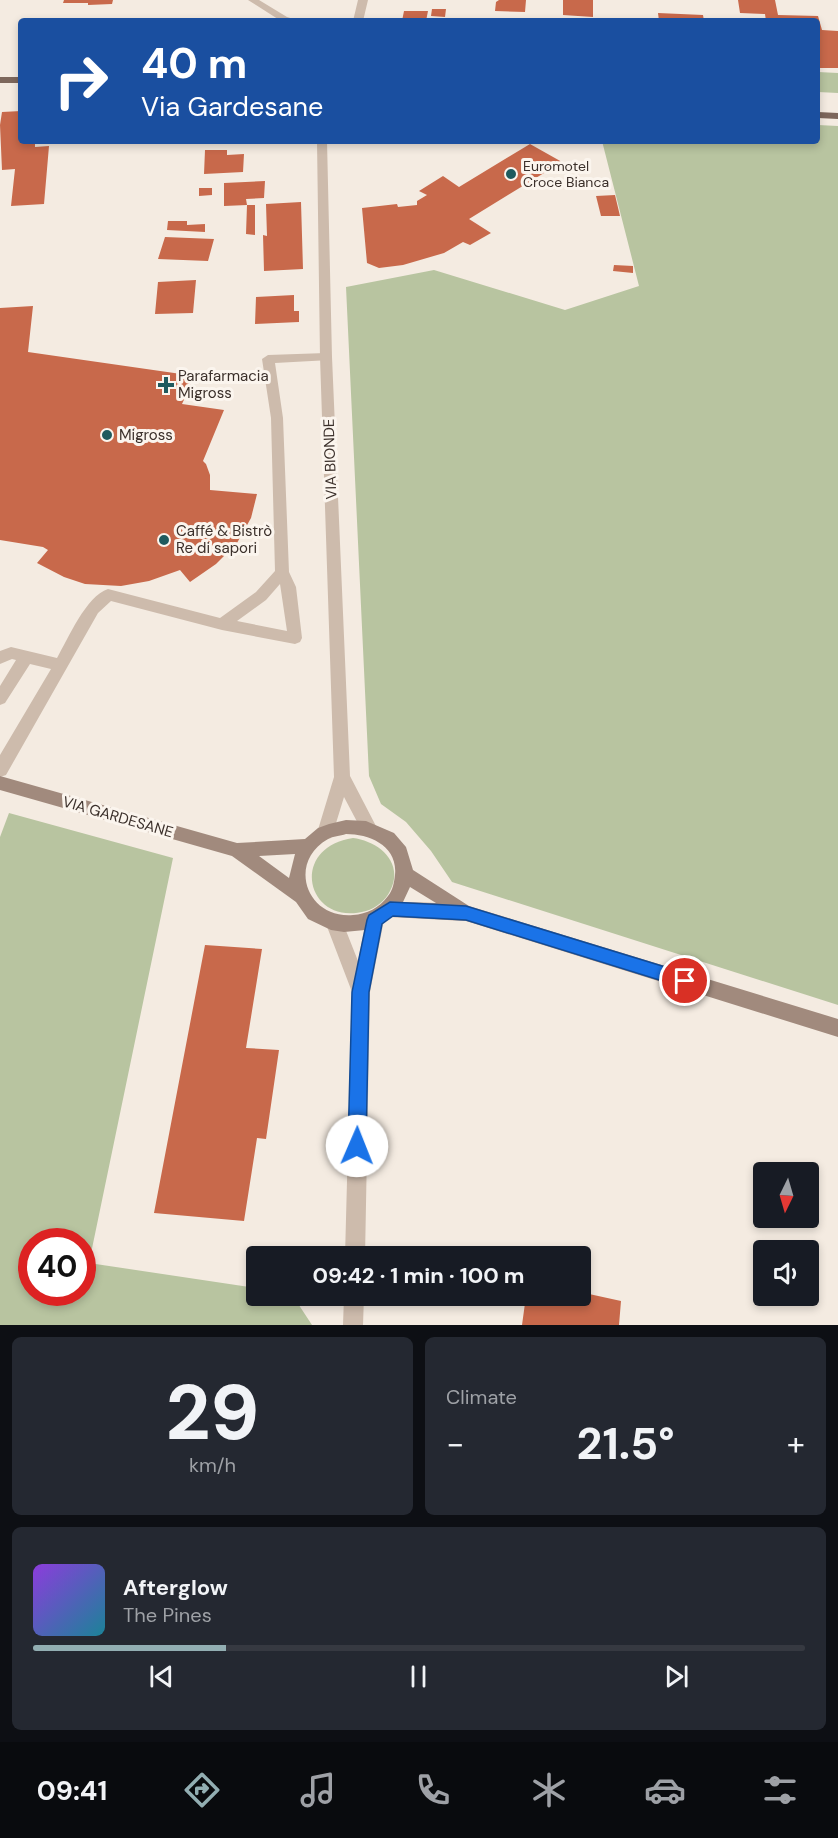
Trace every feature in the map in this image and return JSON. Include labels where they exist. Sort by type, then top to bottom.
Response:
[{"type":"main road","points":[[0,80],[18,80]]},
{"type":"main road","points":[[820,116],[838,116]]},
{"type":"main road","name":"VIA GARDESANE","points":[[0,783],[237,850],[308,846]]},
{"type":"main road","points":[[346,827],[369,828],[388,838],[401,854],[405,874],[401,894],[390,909],[375,920],[356,925],[335,924],[316,915],[303,901],[297,883],[298,865],[308,846],[325,833],[346,827]]},
{"type":"main road","name":"VIA GARDESANE","points":[[237,850],[301,896]]},
{"type":"main road","points":[[405,874],[466,913]]},
{"type":"main road","points":[[390,909],[466,913],[838,1028]]},
{"type":"street","points":[[253,0],[282,18]]},
{"type":"street","points":[[359,18],[363,0]]},
{"type":"street","name":"VIA BIONDE","points":[[322,144],[326,357],[342,777],[325,833]]},
{"type":"street","points":[[0,770],[93,609],[108,596],[222,624],[295,638],[290,587],[282,572],[277,418],[268,359],[326,357]]},
{"type":"street","points":[[222,624],[261,596],[282,572]]},
{"type":"street","points":[[0,658],[11,653],[61,665]]},
{"type":"street","points":[[0,699],[26,657]]},
{"type":"street","name":"VIA BIONDE","points":[[342,777],[369,828]]},
{"type":"street","points":[[354,1246],[361,992],[375,920]]},
{"type":"street","points":[[335,924],[361,992]]},
{"type":"street","points":[[353,1325],[354,1306]]},
{"type":"green space","points":[[820,72],[838,73],[838,93],[820,92]]},
{"type":"green space","points":[[820,125],[838,126],[838,1005],[452,882],[431,851],[406,822],[381,804],[369,776],[346,287],[434,270],[565,310],[639,286],[603,144],[820,144]]},
{"type":"green space","points":[[9,813],[173,858],[96,1229],[18,1228],[18,1306],[96,1306],[96,1264],[246,1287],[246,1306],[300,1306],[312,1325],[0,1325],[0,837]]},
{"type":"green space","points":[[353,838],[380,848],[391,862],[394,881],[388,894],[377,906],[366,911],[346,913],[330,908],[319,898],[313,885],[313,870],[319,856],[332,845]]},
{"type":"building","points":[[64,0],[113,0],[112,4],[88,5],[88,3],[63,3]]},
{"type":"building","points":[[526,0],[525,12],[495,11],[496,2]]},
{"type":"building","points":[[563,0],[593,0],[593,17],[563,15]]},
{"type":"building","points":[[738,0],[775,0],[778,15],[818,16],[819,18],[766,18],[765,14],[740,13]]},
{"type":"building","points":[[432,9],[446,9],[445,17],[431,16]]},
{"type":"building","points":[[404,11],[428,11],[427,18],[403,18]]},
{"type":"building","points":[[658,13],[703,15],[704,18],[659,18]]},
{"type":"building","points":[[820,23],[822,30],[838,31],[838,68],[820,68]]},
{"type":"building","points":[[18,111],[18,144],[35,144],[35,147],[49,146],[44,204],[11,206],[15,169],[2,170],[0,125],[2,112]]},
{"type":"building","points":[[530,144],[562,162],[469,219],[491,233],[470,245],[463,242],[444,253],[403,265],[379,268],[367,263],[362,208],[397,204],[398,207],[417,205],[417,201],[427,195],[419,191],[443,176],[459,187]]},
{"type":"building","points":[[205,150],[227,150],[227,155],[244,154],[243,172],[204,174]]},
{"type":"building","points":[[265,181],[264,198],[246,199],[247,205],[224,206],[224,183]]},
{"type":"building","points":[[199,188],[212,188],[212,195],[199,196]]},
{"type":"building","points":[[615,195],[620,216],[601,216],[596,196]]},
{"type":"building","points":[[301,202],[303,269],[264,271],[263,235],[267,236],[266,204]]},
{"type":"building","points":[[247,205],[255,205],[255,235],[246,234]]},
{"type":"building","points":[[168,221],[187,221],[187,225],[205,224],[205,232],[167,230]]},
{"type":"building","points":[[165,237],[214,239],[208,261],[158,259]]},
{"type":"building","points":[[614,265],[633,266],[633,273],[613,271]]},
{"type":"building","points":[[196,280],[193,313],[155,314],[158,282]]},
{"type":"building","points":[[294,295],[294,311],[299,311],[299,322],[255,324],[256,297]]},
{"type":"building","name":"Migross","points":[[33,306],[28,352],[195,376],[182,404],[224,410],[203,461],[210,475],[210,490],[257,494],[251,518],[237,543],[216,564],[190,582],[180,570],[149,581],[121,586],[85,584],[64,577],[37,563],[48,550],[43,547],[0,540],[0,308]]},
{"type":"building","points":[[205,945],[262,949],[246,1048],[279,1050],[266,1139],[257,1138],[244,1221],[154,1213]]},
{"type":"building","points":[[591,1294],[621,1301],[619,1325],[522,1325],[525,1306],[591,1306]]},
{"type":"place","name":"Euromotel Croce Bianca","points":[[511,174]]},
{"type":"place","name":"Parafarmacia Migross","points":[[166,385]]},
{"type":"place","name":"Migross","points":[[107,435]]},
{"type":"place","name":"Caffé & Bistrò Re di sapori","points":[[164,540]]},
{"type":"route","points":[[357,1146],[361,992],[375,920],[390,909],[466,913],[685,981]]}]
